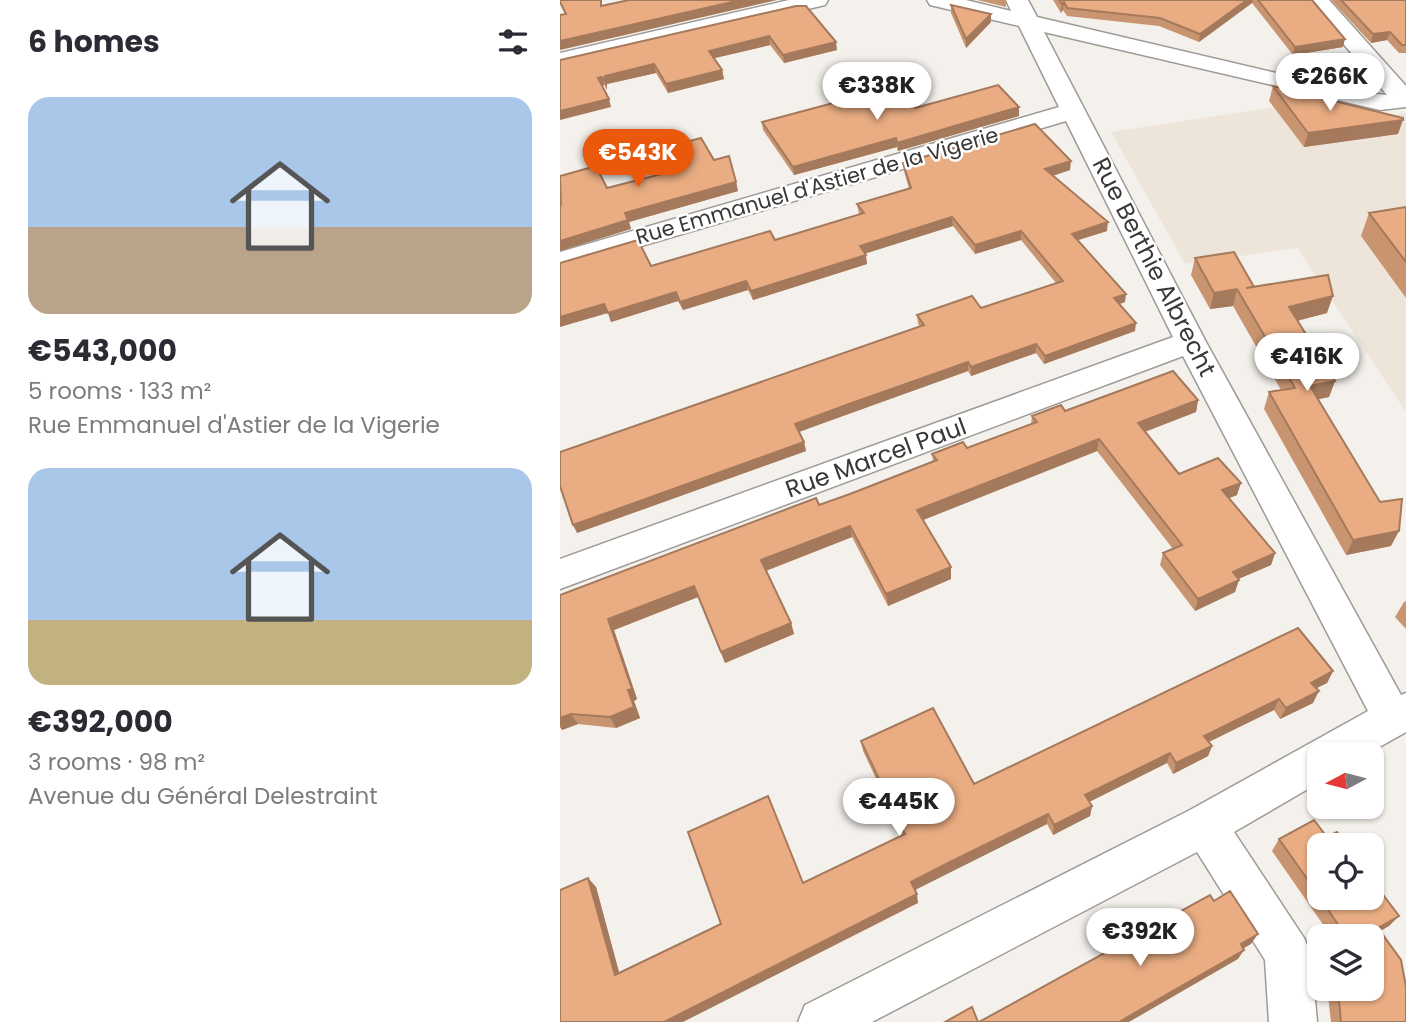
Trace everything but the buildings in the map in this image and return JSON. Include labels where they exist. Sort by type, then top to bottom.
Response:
[{"type":"street","points":[[560,60],[817,0]]},
{"type":"street","points":[[938,0],[1022,11],[1357,99],[1380,103],[1405,100]]},
{"type":"street","points":[[1317,0],[1405,100]]},
{"type":"street","name":"Rue Berthie Albrecht","points":[[1022,11],[1191,342],[1399,715]]},
{"type":"street","name":"Rue Emmanuel d'Astier de la Vigerie","points":[[560,261],[1074,111]]},
{"type":"street","name":"Rue Marcel Paul","points":[[560,574],[1191,342]]},
{"type":"street","points":[[1351,742],[1399,715]]},
{"type":"street","points":[[822,1022],[1205,825],[1307,767]]},
{"type":"street","points":[[1205,825],[1288,954],[1293,1022]]},
{"type":"shaded area","points":[[1302,103],[1385,116],[1406,113],[1406,412],[1297,248],[1185,264],[1111,132]]}]
